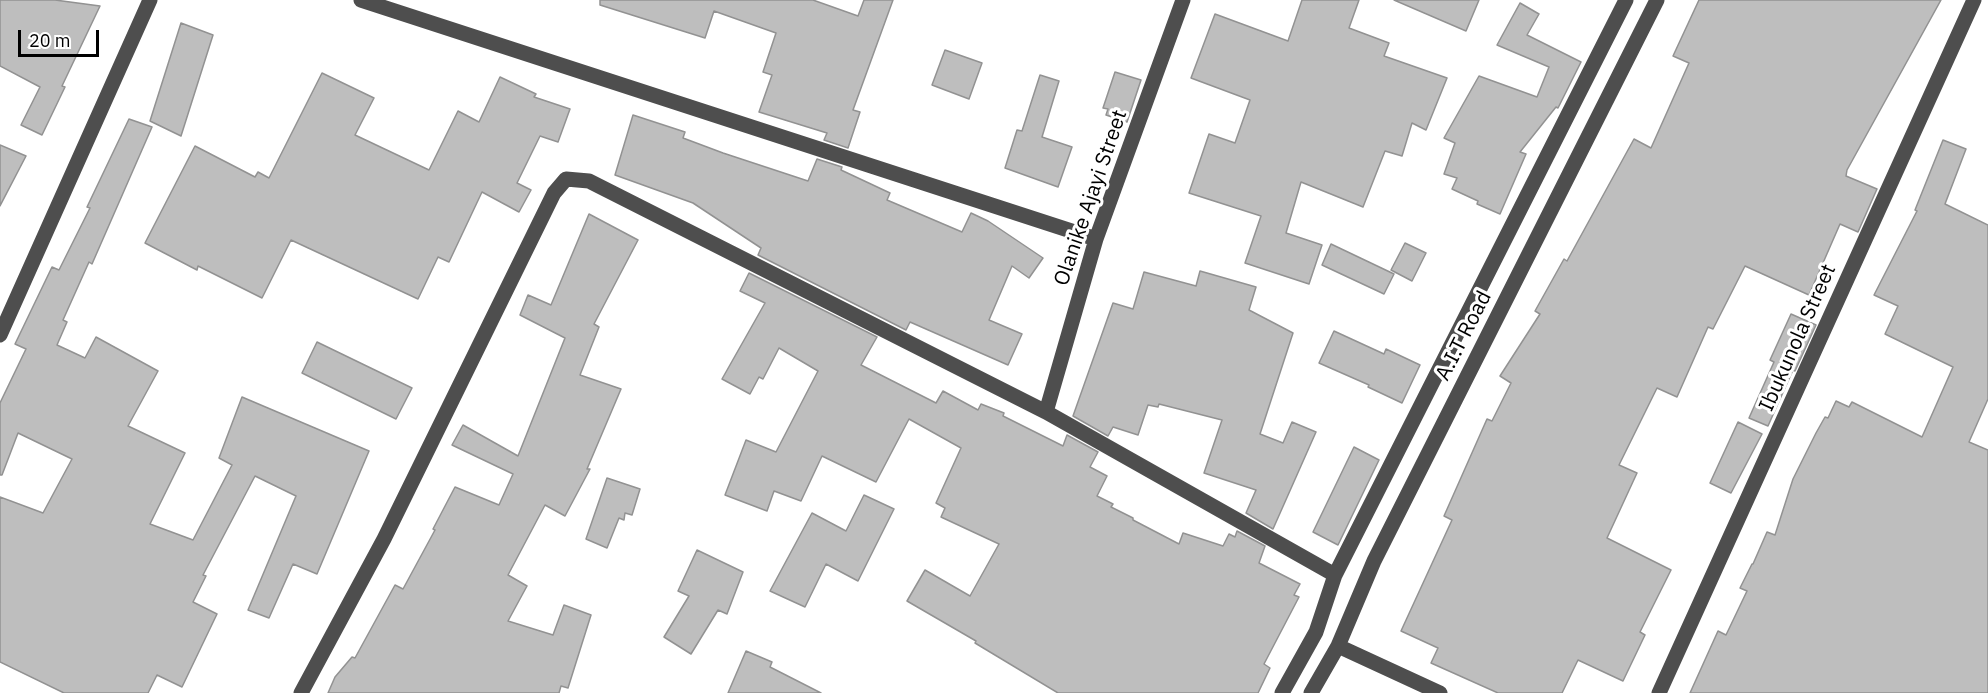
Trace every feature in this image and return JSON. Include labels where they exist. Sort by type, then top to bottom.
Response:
[{"type":"street","points":[[0,335],[150,0]]},
{"type":"street","points":[[361,0],[1096,239]]},
{"type":"street","name":"Olanike Ajayi Street","points":[[1046,412],[1096,239],[1183,0]]},
{"type":"street","name":"A.I.T Road","points":[[1282,693],[1316,632],[1335,575],[1626,0]]},
{"type":"street","name":"A.I.T Road","points":[[1311,693],[1338,646],[1374,561],[1658,0]]},
{"type":"street","name":"Ibukunola Street","points":[[1659,693],[1974,0]]},
{"type":"street","points":[[301,693],[384,539],[554,193],[566,179],[589,181],[1046,412],[1335,575]]},
{"type":"street","points":[[1338,646],[1440,693]]},
{"type":"building","points":[[0,0],[55,0],[100,6],[62,86],[65,87],[42,135],[21,125],[40,87],[0,66]]},
{"type":"building","points":[[600,0],[813,0],[858,16],[864,0],[893,0],[853,110],[860,112],[848,148],[824,140],[827,133],[759,112],[772,75],[763,72],[776,33],[714,11],[705,38],[600,5]]},
{"type":"building","points":[[1302,0],[1359,0],[1349,28],[1389,43],[1384,56],[1447,78],[1426,130],[1412,123],[1402,156],[1385,151],[1363,207],[1301,182],[1286,233],[1322,245],[1309,284],[1245,263],[1261,216],[1189,193],[1209,134],[1235,143],[1250,100],[1191,78],[1215,14],[1288,41]]},
{"type":"building","points":[[1394,0],[1479,0],[1466,31]]},
{"type":"building","points":[[1699,0],[1941,0],[1847,170],[1846,176],[1877,189],[1858,232],[1840,224],[1809,295],[1745,266],[1713,329],[1708,327],[1677,397],[1657,388],[1619,465],[1637,473],[1607,538],[1671,570],[1640,632],[1645,635],[1623,681],[1578,660],[1562,693],[1498,693],[1431,663],[1438,648],[1401,631],[1452,520],[1444,516],[1487,419],[1492,421],[1511,383],[1500,376],[1540,314],[1535,311],[1564,259],[1567,261],[1634,139],[1651,148],[1689,63],[1673,56]]},
{"type":"building","points":[[1520,3],[1539,14],[1527,35],[1581,62],[1558,108],[1556,107],[1520,152],[1526,154],[1500,214],[1452,189],[1457,178],[1444,174],[1455,143],[1444,138],[1479,76],[1537,97],[1549,67],[1497,45]]},
{"type":"building","points":[[181,23],[213,35],[181,136],[150,121]]},
{"type":"building","points":[[945,50],[982,63],[969,99],[932,85]]},
{"type":"building","points":[[1115,72],[1141,80],[1127,122],[1106,115],[1108,109],[1103,108]]},
{"type":"building","points":[[322,73],[374,98],[355,135],[429,170],[458,111],[479,122],[500,77],[536,94],[534,97],[570,109],[558,142],[540,136],[517,183],[531,190],[519,212],[482,192],[449,262],[438,257],[418,299],[291,240],[262,298],[198,266],[197,270],[145,243],[195,146],[255,177],[258,172],[269,178]]},
{"type":"building","points":[[1040,75],[1059,81],[1042,137],[1072,147],[1058,187],[1005,168],[1017,130],[1022,131]]},
{"type":"building","points":[[633,115],[685,132],[683,138],[808,181],[817,159],[842,167],[841,170],[890,193],[887,200],[962,232],[971,213],[988,221],[1043,258],[1029,278],[1012,266],[989,320],[1022,334],[1008,365],[910,322],[906,330],[758,255],[761,248],[693,203],[615,175]]},
{"type":"building","points":[[129,119],[152,127],[92,264],[89,262],[63,320],[67,322],[57,345],[85,358],[96,337],[158,371],[128,426],[185,453],[150,524],[193,540],[232,465],[219,458],[242,397],[369,451],[317,574],[293,564],[269,618],[248,610],[296,496],[255,476],[203,575],[206,576],[193,602],[217,614],[182,687],[157,675],[148,693],[64,693],[0,662],[0,497],[43,513],[72,459],[18,433],[2,475],[0,475],[0,403],[26,349],[15,344],[52,267],[59,270],[90,208],[87,207]]},
{"type":"building","points":[[1943,140],[1966,149],[1945,204],[1988,225],[1988,399],[1969,442],[1988,450],[1988,693],[1690,693],[1718,631],[1726,635],[1747,591],[1740,588],[1767,532],[1775,535],[1793,479],[1816,433],[1825,417],[1828,418],[1836,401],[1849,407],[1852,402],[1922,437],[1953,367],[1885,334],[1898,306],[1874,295],[1917,211],[1915,210]]},
{"type":"building","points":[[0,145],[26,156],[0,206]]},
{"type":"building","points":[[589,214],[638,240],[594,324],[599,327],[580,375],[621,389],[587,469],[590,469],[565,516],[545,505],[508,575],[527,586],[508,621],[553,635],[564,605],[591,615],[568,688],[561,686],[559,693],[328,693],[335,677],[352,657],[355,658],[395,585],[403,589],[455,487],[499,505],[513,474],[452,445],[463,425],[518,456],[565,338],[520,315],[528,295],[551,305]]},
{"type":"building","points":[[1405,243],[1426,253],[1412,281],[1391,270]]},
{"type":"building","points":[[1331,244],[1394,274],[1384,294],[1322,265]]},
{"type":"building","points":[[1200,271],[1256,287],[1249,310],[1293,333],[1260,434],[1283,443],[1292,422],[1316,432],[1273,529],[1246,513],[1256,490],[1204,473],[1222,420],[1159,404],[1158,407],[1148,405],[1138,435],[1113,427],[1108,436],[1073,416],[1113,303],[1133,309],[1144,272],[1196,286]]},
{"type":"building","points":[[749,273],[877,337],[861,365],[936,403],[943,391],[978,410],[981,404],[1004,413],[1003,416],[1063,446],[1067,435],[1098,452],[1090,467],[1107,476],[1097,496],[1113,504],[1111,507],[1133,520],[1179,544],[1183,533],[1223,546],[1229,534],[1235,537],[1237,531],[1265,546],[1259,563],[1300,584],[1294,595],[1299,597],[1264,664],[1270,668],[1258,693],[1058,693],[907,601],[925,570],[970,596],[999,544],[941,517],[945,508],[936,503],[961,448],[909,419],[876,482],[822,456],[801,501],[774,491],[767,511],[725,495],[746,440],[776,452],[818,371],[779,348],[763,379],[759,377],[750,394],[722,379],[765,303],[740,291]]},
{"type":"building","points":[[1791,314],[1816,325],[1768,426],[1749,418],[1774,362],[1770,360]]},
{"type":"building","points":[[1334,331],[1384,354],[1386,349],[1420,365],[1402,403],[1368,387],[1369,385],[1319,363]]},
{"type":"building","points":[[317,342],[412,388],[396,419],[302,373]]},
{"type":"building","points":[[1738,422],[1762,434],[1731,493],[1710,483]]},
{"type":"building","points":[[1354,447],[1379,460],[1338,545],[1313,532]]},
{"type":"building","points":[[607,478],[640,489],[632,515],[625,513],[624,520],[619,518],[607,548],[586,539]]},
{"type":"building","points":[[864,495],[894,509],[858,581],[826,564],[805,607],[770,591],[812,513],[846,531]]},
{"type":"building","points":[[697,550],[743,572],[727,614],[718,610],[691,654],[664,637],[689,596],[678,591]]},
{"type":"building","points":[[746,651],[772,662],[770,667],[821,693],[728,693]]}]
